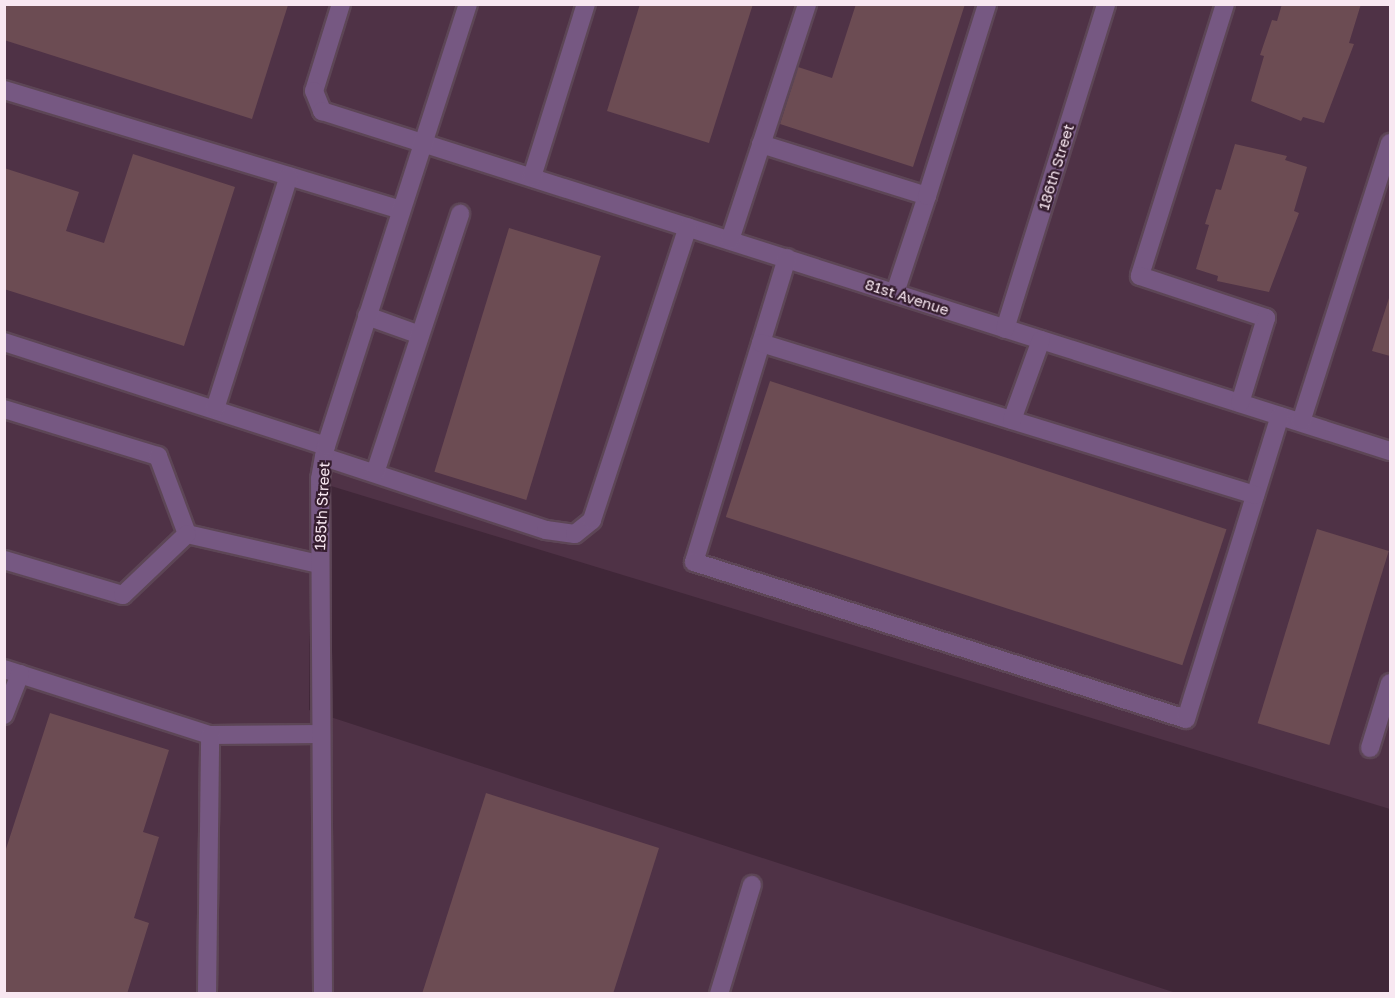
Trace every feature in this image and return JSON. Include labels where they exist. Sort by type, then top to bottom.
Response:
[{"type":"street","name":"81st Avenue","points":[[341,4],[314,91],[322,111],[1390,451]]},
{"type":"street","name":"185th Street","points":[[322,993],[318,502],[325,451],[468,4]]},
{"type":"street","points":[[532,177],[586,4]]},
{"type":"street","points":[[730,240],[807,4]]},
{"type":"street","points":[[896,293],[987,4]]},
{"type":"street","name":"186th Street","points":[[1005,329],[1106,4]]},
{"type":"street","points":[[1225,4],[1140,276],[1266,318],[1240,403]]},
{"type":"street","points":[[4,90],[401,210]]},
{"type":"street","points":[[1301,422],[1390,143]]},
{"type":"street","points":[[761,144],[927,196]]},
{"type":"street","points":[[215,409],[289,176]]},
{"type":"street","points":[[375,473],[460,214]]},
{"type":"street","points":[[4,342],[215,409],[325,451],[375,473],[546,530],[575,534],[592,520],[688,227]]},
{"type":"street","points":[[787,258],[694,562],[1186,719],[1280,416]]},
{"type":"street","points":[[368,316],[420,335]]},
{"type":"street","points":[[1012,420],[1041,340]]},
{"type":"street","points":[[761,343],[1255,495]]},
{"type":"street","points":[[4,409],[158,456],[187,534]]},
{"type":"street","points":[[4,560],[123,595],[187,534]]},
{"type":"street","points":[[187,534],[319,564]]},
{"type":"street","points":[[4,715],[12,671],[210,735],[320,734]]},
{"type":"street","points":[[1370,748],[1390,683]]},
{"type":"street","points":[[207,993],[210,735]]},
{"type":"street","points":[[719,993],[752,885]]},
{"type":"shaded area","points":[[5,4],[461,5],[311,476],[309,710],[1176,993],[5,994]]},
{"type":"shaded area","points":[[476,5],[1390,5],[1390,809],[331,486],[335,446]]},
{"type":"building","points":[[640,4],[753,4],[709,143],[607,111]]},
{"type":"building","points":[[856,4],[965,4],[913,167],[780,124],[798,67],[832,78]]},
{"type":"building","points":[[1282,4],[1361,4],[1349,43],[1354,44],[1324,123],[1303,117],[1301,121],[1251,101],[1264,56],[1260,55],[1272,20],[1277,21]]},
{"type":"building","points":[[4,5],[288,5],[252,119],[4,40]]},
{"type":"building","points":[[1235,144],[1287,156],[1285,160],[1307,167],[1294,211],[1299,213],[1269,292],[1217,281],[1218,276],[1196,269],[1209,225],[1205,224],[1216,189],[1221,190]]},
{"type":"building","points":[[133,154],[235,187],[184,346],[4,289],[4,168],[79,192],[66,231],[104,243]]},
{"type":"building","points":[[509,228],[601,256],[526,500],[434,472]]},
{"type":"building","points":[[1390,295],[1390,356],[1372,351]]},
{"type":"building","points":[[770,381],[1227,529],[1182,665],[726,517]]},
{"type":"building","points":[[1317,529],[1389,551],[1329,745],[1258,723]]},
{"type":"building","points":[[50,713],[169,750],[143,832],[159,837],[134,918],[149,923],[127,994],[4,994],[4,855]]},
{"type":"building","points":[[486,793],[659,848],[613,994],[422,994]]}]
